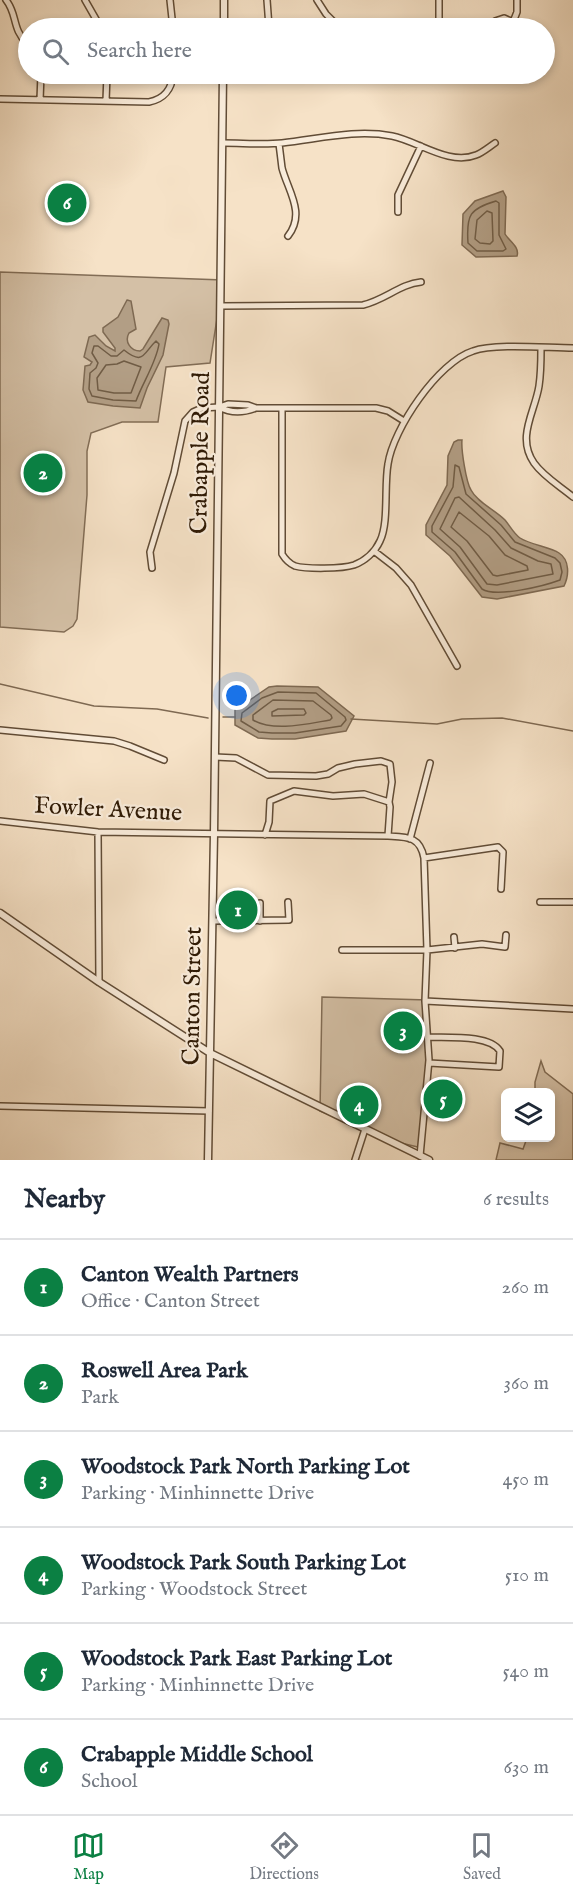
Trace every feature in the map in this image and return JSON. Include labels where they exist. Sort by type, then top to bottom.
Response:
[{"type":"street","points":[[6,0],[18,33]]},
{"type":"street","points":[[85,0],[95,18]]},
{"type":"street","points":[[170,0],[172,18]]},
{"type":"street","points":[[224,0],[224,18]]},
{"type":"street","points":[[267,0],[268,18]]},
{"type":"street","points":[[317,0],[331,18]]},
{"type":"street","points":[[438,0],[439,18]]},
{"type":"street","points":[[516,18],[517,0]]},
{"type":"street","points":[[40,100],[41,84]]},
{"type":"street","points":[[106,101],[107,84]]},
{"type":"street","points":[[0,99],[155,101],[167,92],[172,84]]},
{"type":"street","name":"Crabapple Road","points":[[214,834],[223,84]]},
{"type":"street","points":[[223,143],[279,144],[331,136],[382,135],[404,139],[442,154],[471,157],[495,143]]},
{"type":"street","points":[[279,144],[282,168],[296,210],[295,224],[288,236]]},
{"type":"street","points":[[398,212],[398,195],[421,146]]},
{"type":"street","points":[[221,306],[363,305],[381,300],[406,285],[421,282]]},
{"type":"street","points":[[282,408],[280,546],[286,561],[298,567],[344,567],[361,562],[374,551],[384,530],[385,482],[394,441],[415,404],[448,367],[464,354],[486,348],[573,348]]},
{"type":"street","points":[[541,348],[539,386],[526,434],[527,450],[542,472],[573,497]]},
{"type":"street","points":[[152,568],[150,552],[174,473],[182,425],[197,409],[219,407],[228,411],[248,411],[256,408],[376,408],[404,420]]},
{"type":"street","points":[[374,551],[396,568],[411,585],[457,666]]},
{"type":"street","points":[[0,730],[114,741],[164,760]]},
{"type":"street","points":[[215,757],[236,758],[268,774],[316,776],[355,764],[381,761],[390,764],[392,782],[388,802],[390,807],[388,836]]},
{"type":"street","points":[[420,1156],[429,1063],[425,1001],[427,950],[424,858],[422,846],[410,839],[430,763]]},
{"type":"street","points":[[265,835],[269,822],[270,801],[294,791],[333,796],[364,794],[388,802]]},
{"type":"street","name":"Fowler Avenue","points":[[0,821],[98,832],[388,836],[410,839]]},
{"type":"street","points":[[98,832],[99,982]]},
{"type":"street","name":"Canton Street","points":[[208,1160],[214,834]]},
{"type":"street","points":[[424,858],[498,847],[503,852],[501,889]]},
{"type":"street","points":[[213,921],[289,921],[288,902]]},
{"type":"street","points":[[540,902],[573,902]]},
{"type":"street","points":[[260,903],[260,921]]},
{"type":"street","points":[[0,913],[99,982],[210,1053],[429,1160]]},
{"type":"street","points":[[342,950],[427,950],[482,944],[505,947],[506,934]]},
{"type":"street","points":[[454,937],[455,948]]},
{"type":"street","points":[[425,1001],[573,1009]]},
{"type":"street","points":[[428,1037],[482,1040],[492,1042],[500,1051],[499,1067],[429,1063]]},
{"type":"street","points":[[0,1106],[208,1111]]},
{"type":"street","points":[[355,1160],[365,1130]]},
{"type":"shaded area","points":[[0,272],[223,280],[210,363],[166,367],[158,422],[122,422],[91,433],[87,451],[87,495],[77,619],[73,626],[64,632],[0,627]]},
{"type":"shaded area","points":[[322,997],[428,1000],[429,1033],[422,1148],[401,1143],[320,1111]]},
{"type":"shaded area","points":[[541,1061],[545,1072],[573,1094],[573,1160],[496,1160],[500,1143],[523,1149],[526,1142],[555,1142],[555,1088],[535,1088]]},
{"type":"water","points":[[503,191],[506,197],[505,234],[516,247],[517,256],[476,257],[462,245],[463,214],[475,201]]},
{"type":"water","points":[[127,300],[131,301],[136,329],[129,333],[127,340],[134,349],[140,351],[143,349],[162,318],[168,320],[163,355],[140,408],[88,402],[83,390],[85,366],[92,362],[84,357],[89,337],[95,335],[115,351],[103,332],[103,328],[118,317]]},
{"type":"water","points":[[462,440],[466,473],[469,486],[474,494],[505,520],[520,538],[563,556],[568,568],[564,586],[497,599],[482,597],[450,556],[426,535],[426,525],[447,485],[448,456],[454,442]]},
{"type":"water","points":[[269,687],[318,687],[354,716],[346,731],[295,739],[258,738],[235,725],[235,710]]},
{"type":"waterway","points":[[0,684],[94,706],[157,709],[208,718]]},
{"type":"waterway","points":[[223,717],[235,717]]},
{"type":"waterway","points":[[351,719],[437,724],[462,719],[502,718],[573,731]]},
{"type":"place","name":"Crabapple Middle School","points":[[67,203]]},
{"type":"place","name":"Roswell Area Park","points":[[43,473]]},
{"type":"place","name":"Canton Wealth Partners","points":[[238,910]]},
{"type":"place","name":"Woodstock Park North Parking Lot","points":[[403,1031]]},
{"type":"place","name":"Woodstock Park East Parking Lot","points":[[443,1099]]},
{"type":"place","name":"Woodstock Park South Parking Lot","points":[[359,1105]]}]
